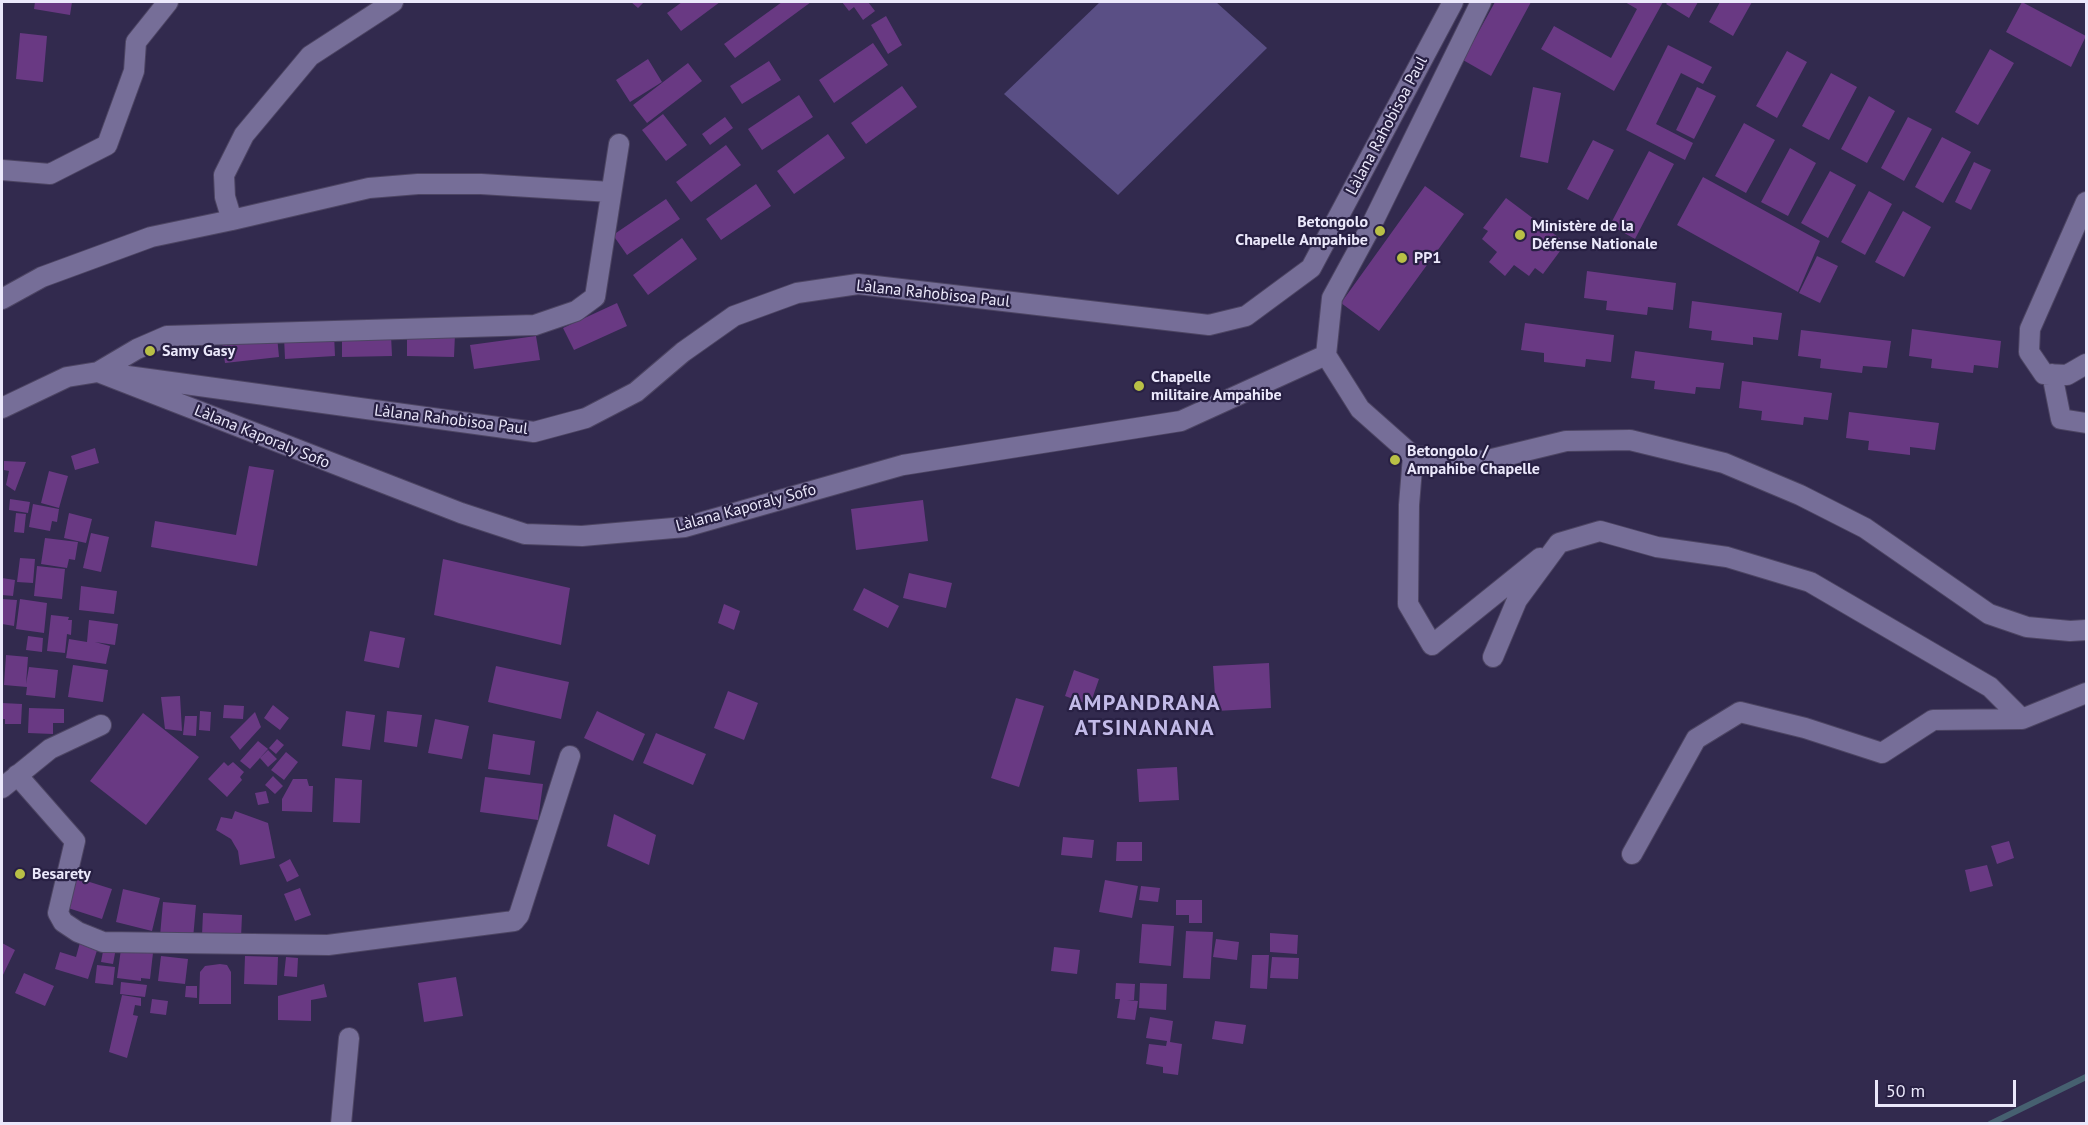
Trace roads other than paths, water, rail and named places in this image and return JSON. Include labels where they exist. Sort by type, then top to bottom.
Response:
[{"type":"street","points":[[2,170],[50,174],[107,145],[134,71],[136,42],[168,2]]},
{"type":"street","points":[[232,220],[225,197],[224,174],[244,135],[310,56],[393,2]]},
{"type":"street","name":"Làlana Rahobisoa Paul","points":[[98,372],[534,432],[586,418],[636,392],[683,352],[734,316],[797,293],[858,284],[1209,325],[1246,316],[1311,268],[1453,2]]},
{"type":"street","points":[[1481,2],[1332,298],[1326,355],[1360,409],[1413,456],[1484,461],[1566,441],[1630,440],[1724,463],[1800,495],[1865,528],[1989,614],[2027,627],[2070,631],[2086,630]]},
{"type":"street","points":[[2,408],[67,377],[98,372],[137,349],[167,336],[535,325],[576,311],[595,297],[619,144]]},
{"type":"street","points":[[2,299],[42,277],[151,237],[369,188],[417,184],[481,184],[611,192]]},
{"type":"street","points":[[2086,202],[2030,328],[2029,352],[2044,374],[2067,375],[2086,364]]},
{"type":"street","name":"Làlana Kaporaly Sofo","points":[[98,372],[461,513],[525,534],[582,536],[685,527],[903,465],[1181,421],[1326,355]]},
{"type":"street","points":[[2052,374],[2061,418],[2086,423]]},
{"type":"street","points":[[1413,456],[1408,505],[1408,604],[1432,645],[1559,543],[1600,531],[1657,547],[1727,557],[1810,582],[1990,687],[2022,719]]},
{"type":"street","points":[[1492,657],[1517,600],[1559,543]]},
{"type":"street","points":[[1632,854],[1696,739],[1740,712],[1882,753],[1933,720],[2022,719],[2086,693]]},
{"type":"street","points":[[2,788],[50,749],[101,725]]},
{"type":"street","points":[[17,775],[75,841],[58,913],[63,922],[78,932],[104,942],[328,945],[506,924],[514,921],[519,915],[570,756]]},
{"type":"street","points":[[341,1124],[349,1038]]},
{"type":"waterway","points":[[1990,1124],[2086,1077]]},
{"type":"place","name":"Betongolo Chapelle Ampahibe","points":[[1380,231]]},
{"type":"place","name":"Ministère de la Défense Nationale","points":[[1520,235]]},
{"type":"place","name":"PP1","points":[[1402,258]]},
{"type":"place","name":"Samy Gasy","points":[[150,351]]},
{"type":"place","name":"Chapelle militaire Ampahibe","points":[[1139,386]]},
{"type":"place","name":"Betongolo / Ampahibe Chapelle","points":[[1395,460]]},
{"type":"place","name":"Besarety","points":[[20,874]]},
{"type":"district","name":"AMPANDRANA ATSINANANA","points":[[1145,716]]}]
